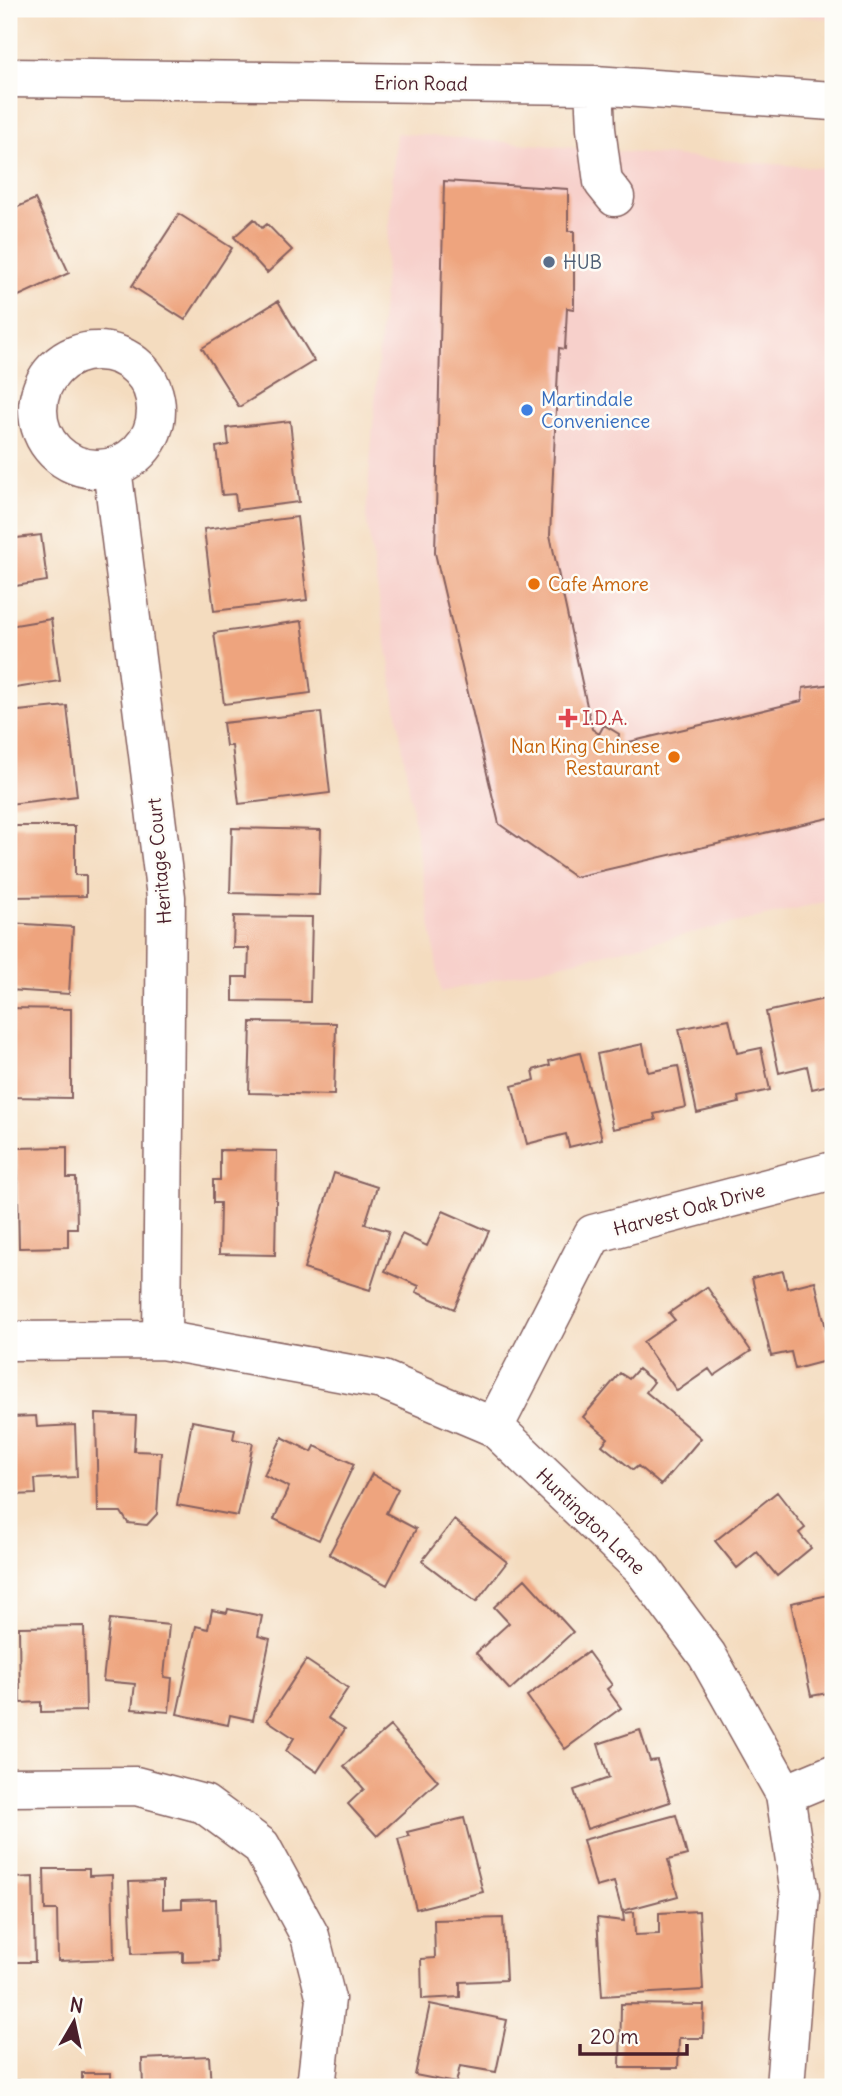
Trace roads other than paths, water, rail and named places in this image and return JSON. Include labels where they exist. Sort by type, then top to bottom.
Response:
[{"type":"street","name":"Erion Road","points":[[9,78],[594,85],[833,101]]},
{"type":"street","points":[[594,85],[603,182],[615,197]]},
{"type":"street","name":"Heritage Court","points":[[112,468],[166,897],[162,1340]]},
{"type":"street","name":"Harvest Oak Drive","points":[[494,1427],[593,1234],[833,1171]]},
{"type":"street","name":"Huntington Lane","points":[[9,1341],[162,1340],[383,1380],[494,1427],[642,1568],[707,1655],[786,1794],[800,1894],[785,2087]]},
{"type":"street","points":[[786,1794],[833,1774]]},
{"type":"street","points":[[9,1787],[136,1786],[204,1804],[261,1846],[310,1936],[326,1999],[314,2087]]},
{"type":"place","name":"HUB","points":[[549,262]]},
{"type":"place","name":"Martindale Convenience","points":[[527,410]]},
{"type":"place","name":"Cafe Amore","points":[[534,584]]},
{"type":"place","name":"I.D.A.","points":[[568,718]]},
{"type":"place","name":"Nan King Chinese Restaurant","points":[[674,757]]}]
